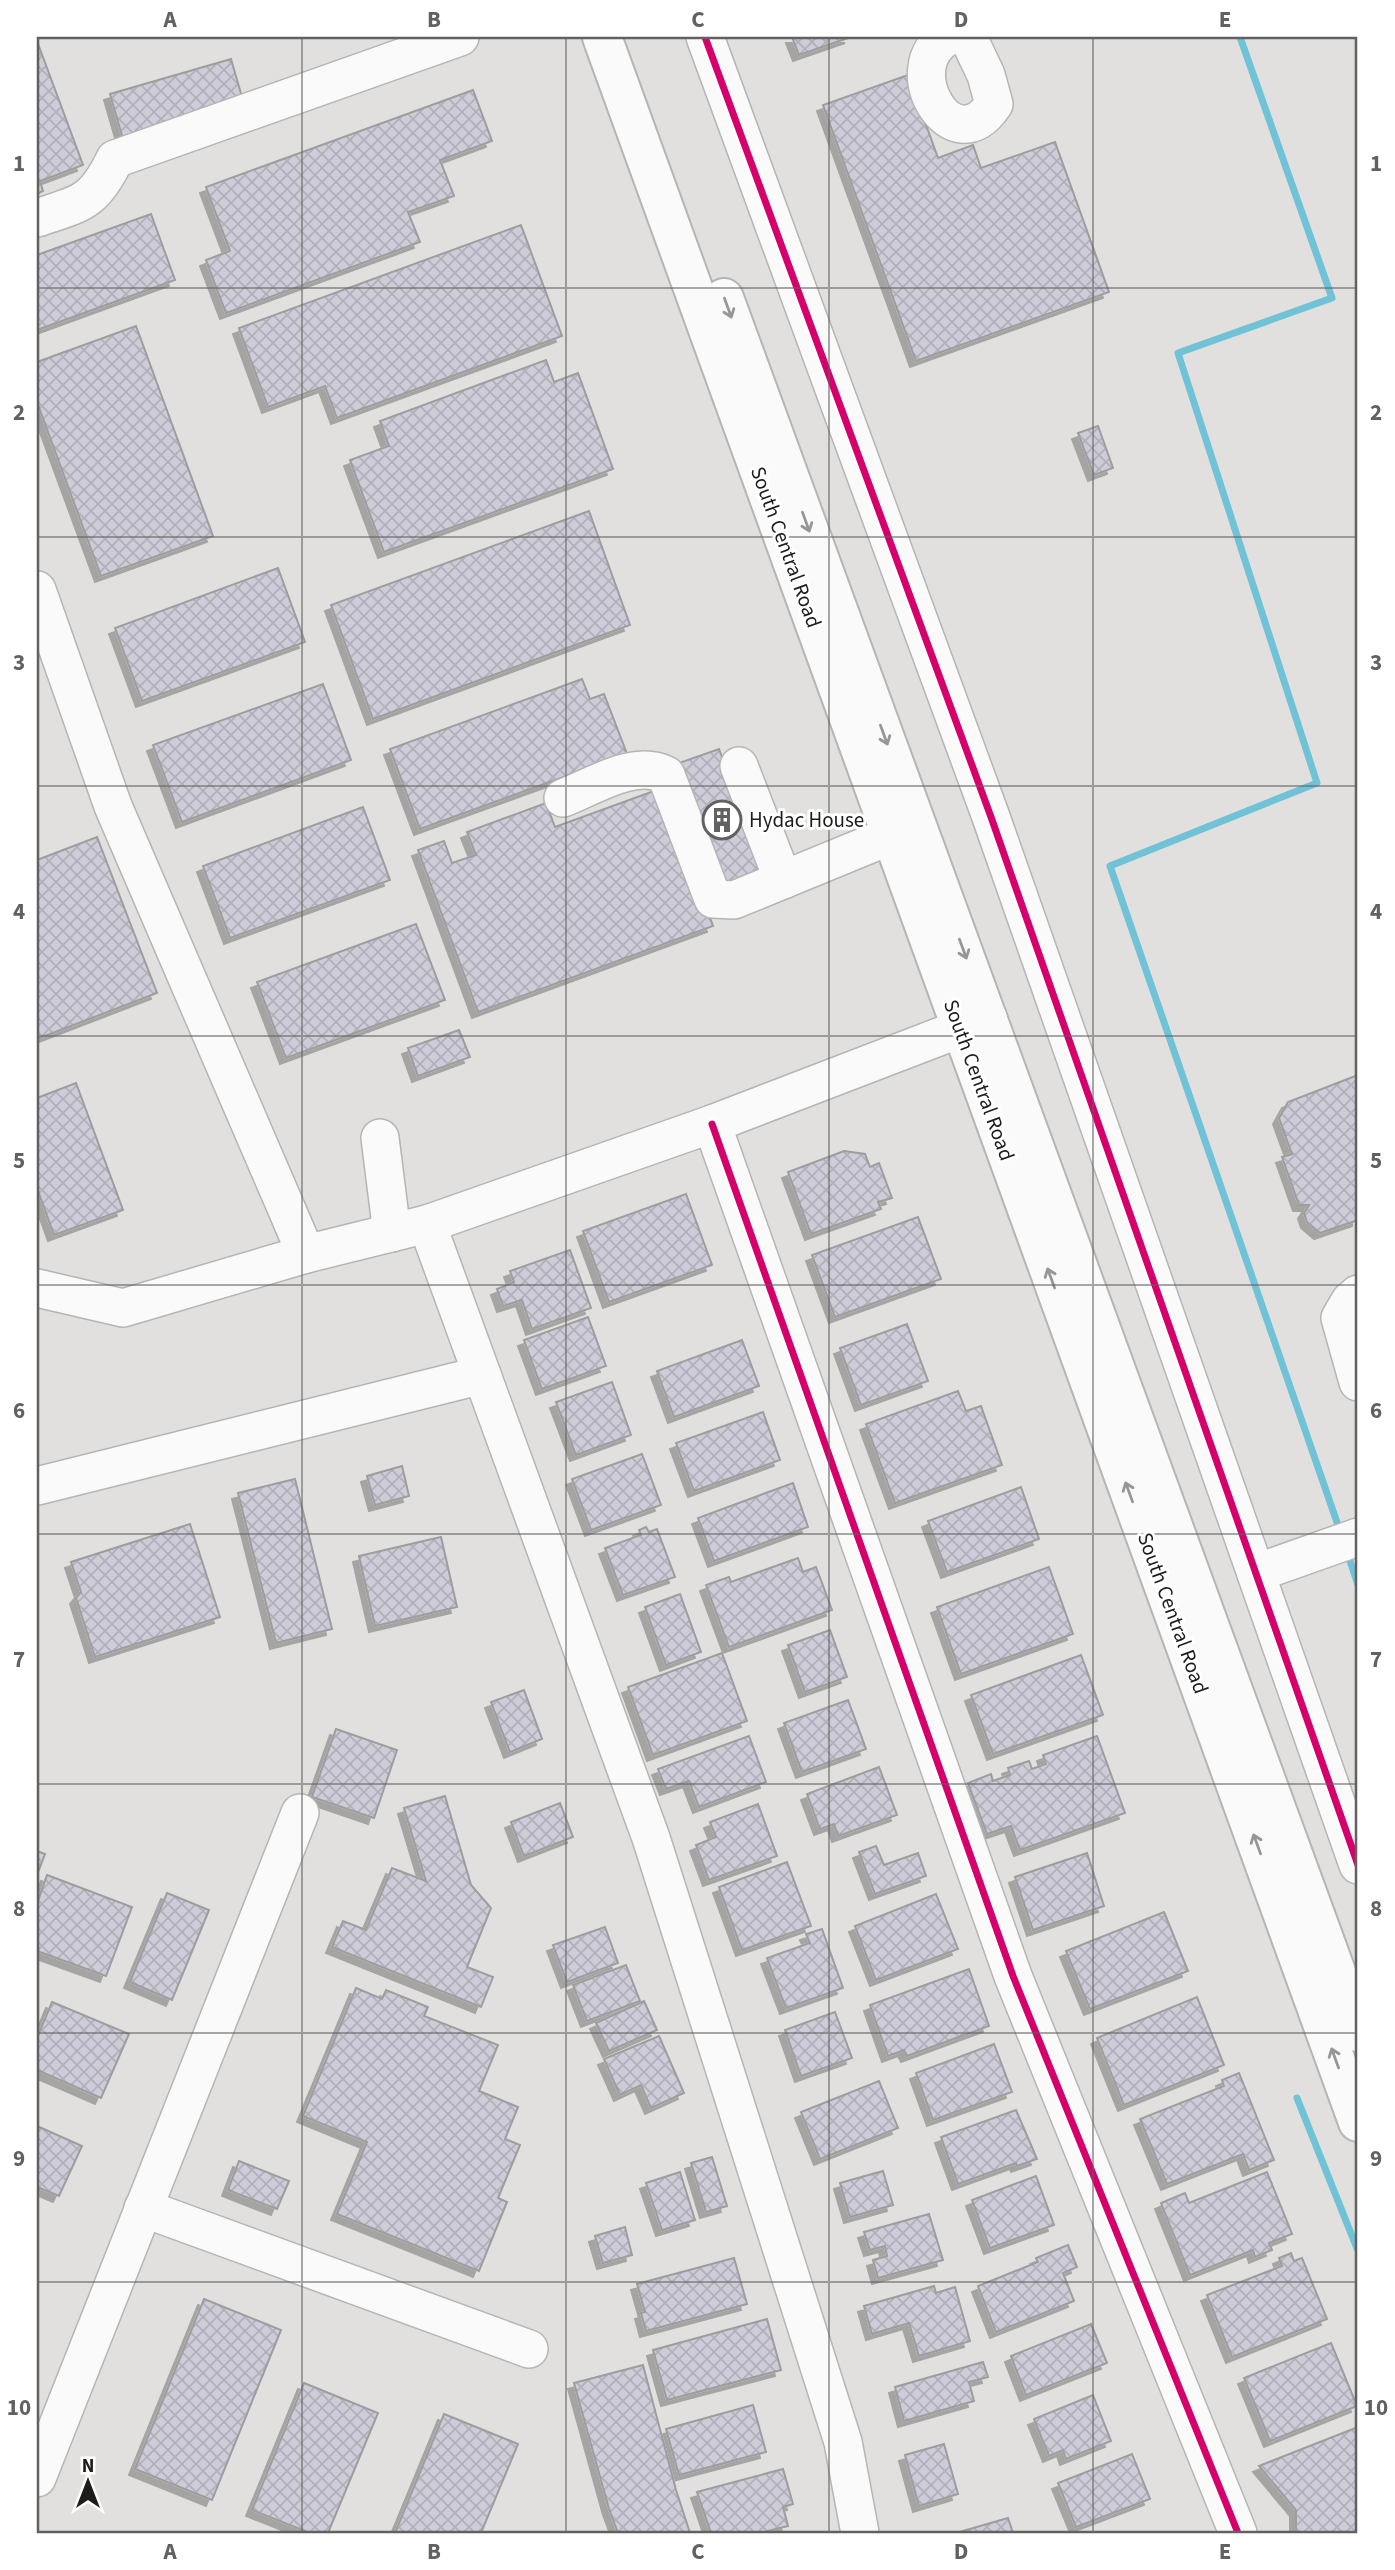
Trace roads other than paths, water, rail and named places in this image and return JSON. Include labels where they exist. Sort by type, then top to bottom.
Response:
[{"type":"main road","name":"South Central Road","points":[[601,37],[890,836],[974,1023],[1358,2032]]},
{"type":"main road","name":"South Central Road","points":[[629,37],[1358,2122]]},
{"type":"street","points":[[705,37],[991,817],[1358,1866]]},
{"type":"street","points":[[947,37],[934,44],[926,68],[927,84],[943,116],[953,122],[970,124],[984,118],[994,104],[986,75],[968,37]]},
{"type":"street","points":[[37,218],[85,202],[103,182],[115,159],[437,40]]},
{"type":"street","points":[[37,590],[113,806],[306,1254]]},
{"type":"street","points":[[740,766],[783,880]]},
{"type":"street","points":[[563,797],[640,768],[656,769],[666,775],[713,899],[734,900],[890,836]]},
{"type":"street","points":[[37,1288],[123,1307],[306,1254],[427,1224],[712,1124],[974,1023]]},
{"type":"street","points":[[712,1124],[1013,1976],[1238,2533]]},
{"type":"street","points":[[380,1138],[392,1233]]},
{"type":"street","points":[[427,1224],[651,1838],[843,2442],[860,2533]]},
{"type":"street","points":[[1358,1294],[1350,1301],[1340,1318],[1358,1382]]},
{"type":"street","points":[[37,1486],[482,1376]]},
{"type":"street","points":[[1256,1573],[1346,1541]]},
{"type":"street","points":[[37,2479],[300,1813]]},
{"type":"street","points":[[143,2208],[529,2349]]},
{"type":"waterway","points":[[1240,37],[1332,298],[1178,353],[1317,783],[1110,866],[1340,1531]]},
{"type":"waterway","points":[[1347,1552],[1358,1585]]},
{"type":"waterway","points":[[1297,2098],[1358,2251]]},
{"type":"place","name":"Hydac House","points":[[722,820]]}]
